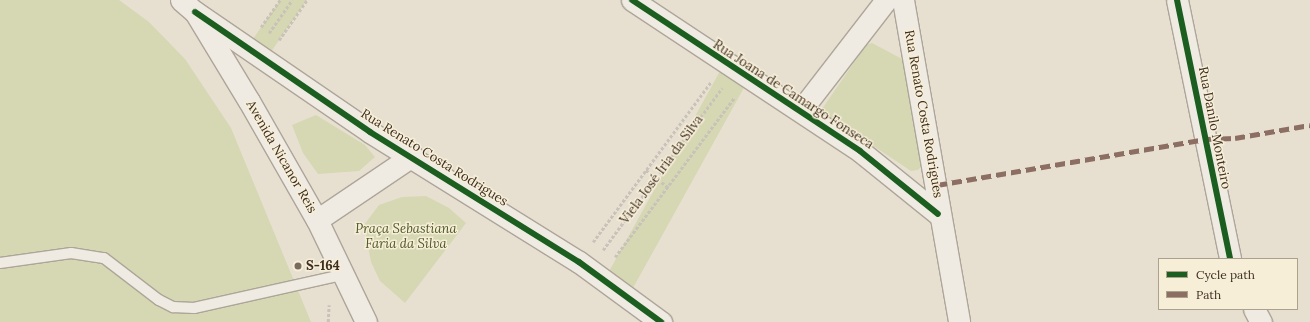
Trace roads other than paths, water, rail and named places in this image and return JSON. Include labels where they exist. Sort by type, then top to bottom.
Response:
[{"type":"street","name":"Rua Joana de Camargo Fonseca","points":[[632,0],[736,71],[801,110],[885,170],[938,214]]},
{"type":"street","points":[[801,110],[886,0]]},
{"type":"street","name":"Rua Renato Costa Rodrigues","points":[[903,0],[937,185],[938,214],[959,322]]},
{"type":"street","name":"Rua Danilo Monteiro","points":[[1177,0],[1230,258]]},
{"type":"street","name":"Rua Renato Costa Rodrigues","points":[[188,6],[257,52],[370,132],[412,156],[589,270],[661,322]]},
{"type":"street","name":"Avenida Nicanor Reis","points":[[188,6],[317,220],[342,275],[366,322]]},
{"type":"street","points":[[317,220],[412,156]]},
{"type":"street","points":[[1255,310],[1261,322]]},
{"type":"lane","points":[[0,263],[71,253],[104,258],[159,300],[173,307],[194,308],[342,275]]},
{"type":"place","name":"S-164","points":[[298,266]]},
{"type":"park label","name":"Praça Sebastiana Faria da Silva","points":[[406,238]]}]
